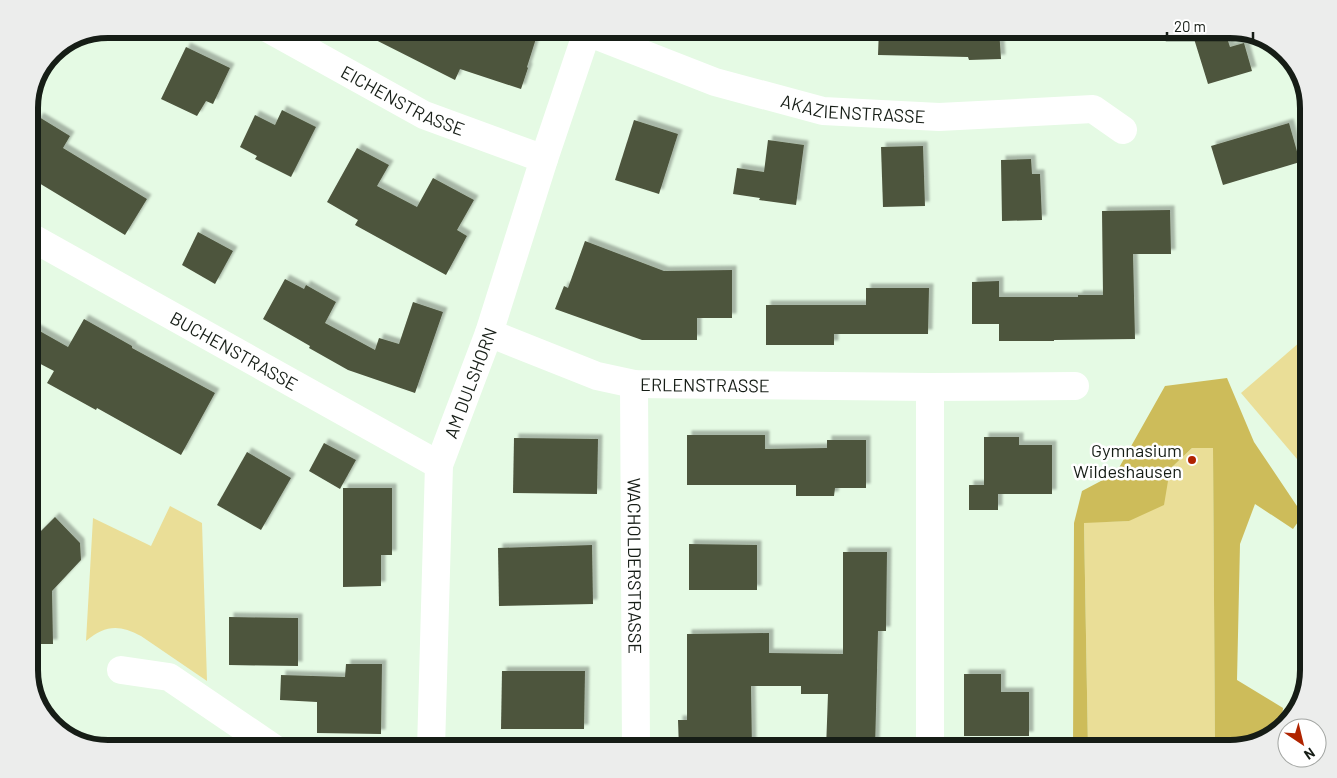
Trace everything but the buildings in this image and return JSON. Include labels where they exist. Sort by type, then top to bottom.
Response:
[{"type":"street","name":"EICHENSTRASSE","points":[[285,38],[424,115],[544,159]]},
{"type":"street","name":"AM DULSHORN","points":[[431,740],[439,465],[488,333],[584,38]]},
{"type":"street","name":"AKAZIENSTRASSE","points":[[607,38],[715,82],[823,111],[939,116],[1092,109],[1123,130]]},
{"type":"street","name":"BUCHENSTRASSE","points":[[38,241],[439,465]]},
{"type":"street","name":"ERLENSTRASSE","points":[[488,333],[597,376],[634,384],[1075,386]]},
{"type":"street","name":"WACHOLDERSTRASSE","points":[[634,384],[636,740]]},
{"type":"street","points":[[930,386],[930,740]]},
{"type":"street","points":[[121,670],[169,677],[262,740]]},
{"type":"shaded area","points":[[1299,342],[1300,462],[1241,393]]},
{"type":"shaded area","points":[[1227,378],[1254,442],[1300,510],[1300,520],[1293,529],[1255,504],[1240,544],[1237,680],[1283,708],[1282,716],[1277,718],[1277,722],[1264,731],[1238,740],[1215,740],[1213,448],[1192,448],[1170,469],[1164,505],[1129,521],[1084,523],[1088,740],[1073,740],[1074,523],[1082,491],[1116,473],[1165,386]]},
{"type":"shaded area","points":[[1192,448],[1213,448],[1215,740],[1088,740],[1084,522],[1129,521],[1170,469]]},
{"type":"shaded area","points":[[170,506],[202,523],[207,681],[141,636],[126,629],[106,629],[86,641],[93,518],[151,546]]},
{"type":"place","name":"Gymnasium Wildeshausen","points":[[1192,460]]}]
